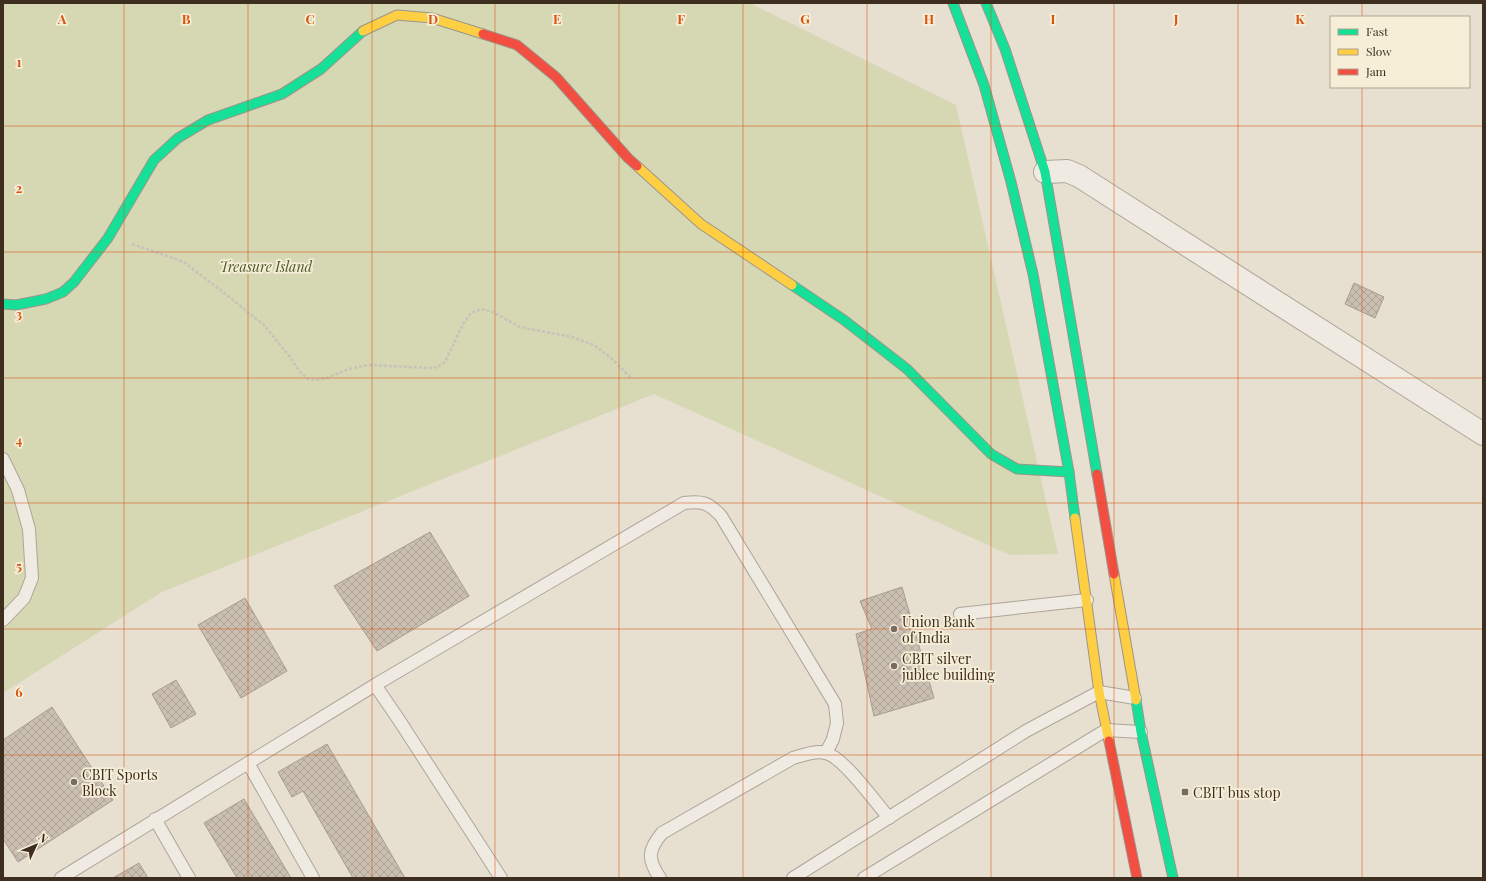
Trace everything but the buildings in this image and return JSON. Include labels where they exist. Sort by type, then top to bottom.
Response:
[{"type":"main road","points":[[953,3],[984,85],[1011,182],[1033,274],[1069,472],[1099,692],[1137,878]]},
{"type":"main road","points":[[986,3],[1005,49],[1045,172],[1141,732],[1173,878]]},
{"type":"main road","points":[[3,304],[16,305],[46,299],[63,292],[74,282],[108,238],[154,160],[178,138],[208,120],[282,94],[321,69],[364,30],[398,9],[432,18],[517,45],[556,77],[628,158],[701,224],[844,320],[907,369],[991,454],[1017,468],[1069,472]]},
{"type":"street","points":[[1045,172],[1067,171],[1080,176],[1483,434]]},
{"type":"lane","points":[[3,459],[18,490],[29,530],[32,578],[24,598],[3,620]]},
{"type":"lane","points":[[61,878],[155,819],[375,686],[684,503],[699,502],[711,505],[721,516],[835,704],[837,722],[833,739],[826,753]]},
{"type":"lane","points":[[960,614],[1087,600]]},
{"type":"lane","points":[[375,686],[399,720],[502,878]]},
{"type":"lane","points":[[793,878],[1026,731],[1099,692],[1136,698]]},
{"type":"lane","points":[[864,878],[1106,730],[1141,732]]},
{"type":"lane","points":[[660,878],[653,868],[650,858],[653,844],[662,833],[793,758],[808,753],[826,753],[842,762],[889,818]]},
{"type":"lane","points":[[248,763],[313,878]]},
{"type":"lane","points":[[155,819],[189,878]]},
{"type":"path","points":[[108,238],[150,250],[184,262],[264,325],[300,372],[308,379],[317,380],[327,378],[349,369],[368,365],[438,367],[445,362],[463,324],[471,313],[481,309],[491,311],[520,327],[572,337],[594,345],[611,358],[632,379]]},
{"type":"green space","name":"Treasure Island","points":[[3,3],[750,3],[956,105],[1058,554],[1010,555],[654,394],[162,592],[3,693]]},
{"type":"traffic: fast","points":[[953,3],[984,85],[1011,182],[1033,274],[1069,472],[1075,518]]},
{"type":"traffic: fast","points":[[986,3],[1005,49],[1045,172],[1097,474]]},
{"type":"traffic: fast","points":[[3,304],[16,305],[46,299],[63,292],[74,282],[108,238],[154,160],[178,138],[208,120],[282,94],[321,69],[363,31]]},
{"type":"traffic: fast","points":[[792,285],[844,320],[907,369],[991,454],[1017,469],[1069,472]]},
{"type":"traffic: fast","points":[[1136,700],[1141,732],[1173,878]]},
{"type":"traffic: slow","points":[[363,31],[397,15],[432,18],[483,34]]},
{"type":"traffic: slow","points":[[637,166],[701,224],[792,285]]},
{"type":"traffic: slow","points":[[1075,518],[1099,692],[1109,741]]},
{"type":"traffic: slow","points":[[1114,574],[1136,700]]},
{"type":"traffic: jam","points":[[483,34],[517,45],[556,77],[628,158],[637,166]]},
{"type":"traffic: jam","points":[[1097,474],[1114,574]]},
{"type":"traffic: jam","points":[[1109,741],[1137,878]]},
{"type":"place","name":"Union Bank of India","points":[[894,629]]},
{"type":"place","name":"CBIT silver jublee building","points":[[894,666]]},
{"type":"place","name":"CBIT Sports Block","points":[[74,782]]},
{"type":"place","name":"CBIT bus stop","points":[[1185,792]]}]
